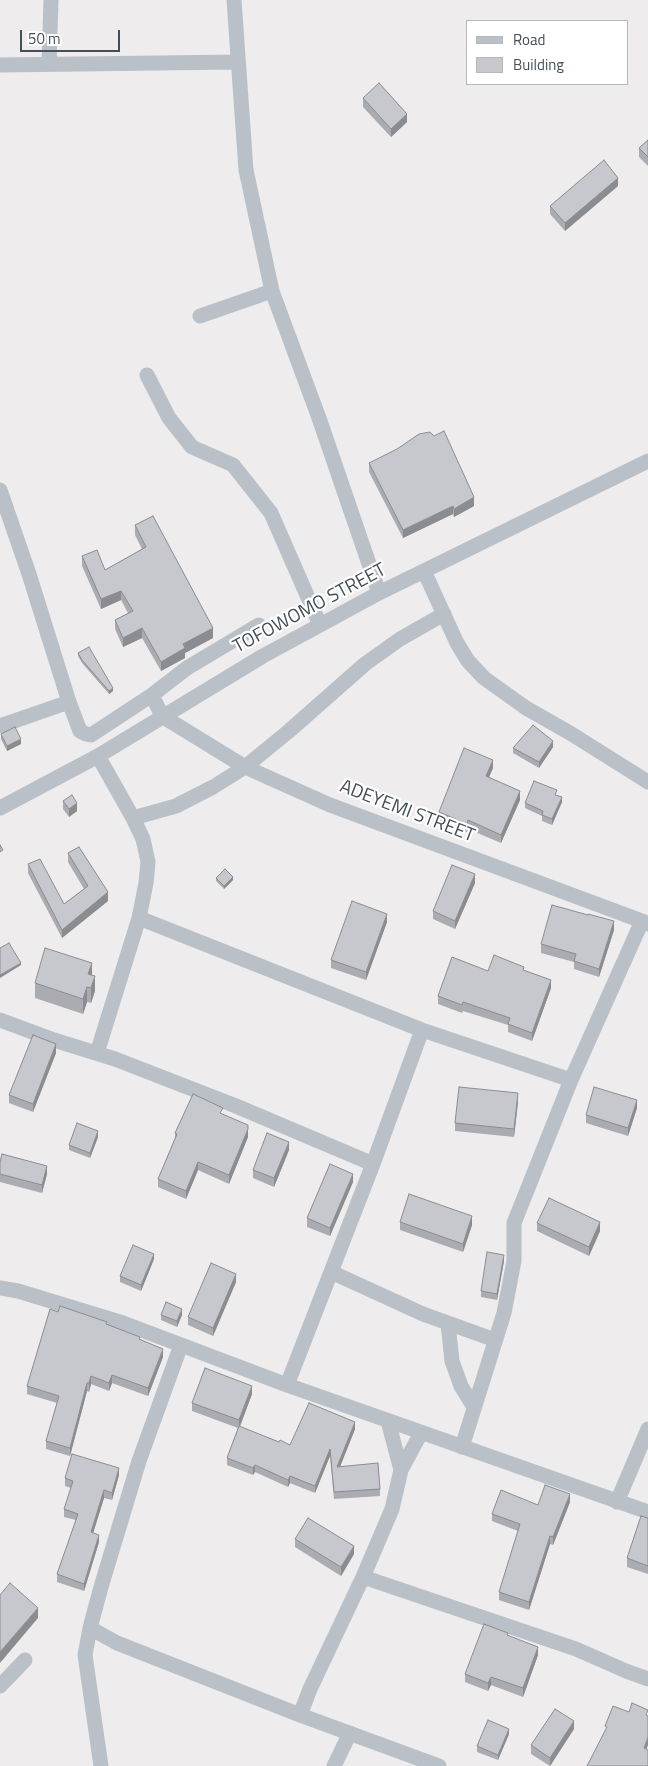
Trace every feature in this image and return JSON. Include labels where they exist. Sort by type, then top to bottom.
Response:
[{"type":"street","points":[[49,64],[51,0]]},
{"type":"street","points":[[234,0],[246,170],[272,291],[319,418],[379,593]]},
{"type":"street","points":[[0,66],[237,62]]},
{"type":"street","points":[[200,316],[272,291]]},
{"type":"street","points":[[146,375],[169,418],[192,446],[233,464],[271,512],[320,625]]},
{"type":"street","name":"TOFOWOMO STREET","points":[[0,808],[98,756],[263,656],[379,593],[648,461]]},
{"type":"street","points":[[0,490],[80,731],[91,735],[152,695],[188,668],[259,625]]},
{"type":"street","points":[[424,571],[468,661],[484,678],[526,708],[648,782]]},
{"type":"street","points":[[133,818],[176,806],[213,787],[245,766],[289,731],[366,664],[400,639],[444,614]]},
{"type":"street","points":[[152,695],[162,716]]},
{"type":"street","points":[[0,726],[69,702]]},
{"type":"street","name":"ADEYEMI STREET","points":[[162,716],[245,766],[330,805],[645,922]]},
{"type":"street","points":[[97,1053],[139,918],[148,862],[143,839],[98,756]]},
{"type":"street","points":[[139,918],[422,1030],[572,1080]]},
{"type":"street","points":[[462,1447],[504,1314],[514,1260],[514,1223],[572,1080],[645,922]]},
{"type":"street","points":[[0,1020],[54,1040],[97,1053],[236,1106],[373,1164]]},
{"type":"street","points":[[287,1385],[373,1164],[422,1030]]},
{"type":"street","points":[[331,1272],[423,1314],[495,1340]]},
{"type":"street","points":[[0,1288],[18,1291],[122,1323],[287,1385],[648,1512]]},
{"type":"street","points":[[448,1324],[452,1361],[461,1386],[474,1407]]},
{"type":"street","points":[[101,1766],[85,1655],[90,1628],[100,1587],[139,1461],[181,1345]]},
{"type":"street","points":[[388,1421],[401,1470]]},
{"type":"street","points":[[617,1502],[648,1429]]},
{"type":"street","points":[[300,1715],[392,1509],[401,1470],[421,1433]]},
{"type":"street","points":[[363,1577],[576,1649],[648,1679]]},
{"type":"street","points":[[90,1628],[117,1642],[300,1715],[439,1766]]},
{"type":"street","points":[[0,1686],[25,1660]]},
{"type":"street","points":[[334,1766],[350,1733]]},
{"type":"building","points":[[379,83],[407,114],[391,129],[363,98]]},
{"type":"building","points":[[648,140],[648,157],[639,148]]},
{"type":"building","points":[[604,160],[618,178],[565,223],[550,206]]},
{"type":"building","points":[[444,431],[474,497],[454,509],[453,506],[403,530],[369,463],[397,449],[419,434],[430,432],[434,436]]},
{"type":"building","points":[[153,516],[213,628],[183,644],[185,648],[161,662],[142,628],[123,638],[115,620],[133,611],[121,591],[101,599],[82,556],[97,550],[105,570],[146,547],[135,525]]},
{"type":"building","points":[[89,647],[113,688],[109,691],[78,653]]},
{"type":"building","points":[[533,725],[553,741],[539,762],[513,748]]},
{"type":"building","points":[[15,727],[21,739],[7,746],[1,734]]},
{"type":"building","points":[[464,748],[493,760],[486,776],[520,791],[501,835],[468,820],[467,824],[439,812]]},
{"type":"building","points":[[534,781],[557,790],[555,795],[562,797],[552,819],[542,815],[543,811],[525,803]]},
{"type":"building","points":[[72,795],[77,803],[69,809],[63,801]]},
{"type":"building","points":[[79,847],[108,892],[62,930],[28,864],[40,859],[64,904],[88,886],[68,853]]},
{"type":"building","points":[[452,865],[475,874],[455,921],[433,911]]},
{"type":"building","points":[[225,869],[233,877],[224,886],[216,878]]},
{"type":"building","points":[[352,901],[387,914],[366,972],[331,960]]},
{"type":"building","points":[[552,905],[614,921],[599,969],[574,961],[576,954],[541,944]]},
{"type":"building","points":[[9,943],[21,963],[0,975],[0,948]]},
{"type":"building","points":[[45,948],[92,963],[88,974],[95,976],[91,988],[87,987],[83,999],[35,983]]},
{"type":"building","points":[[494,955],[524,967],[523,970],[551,980],[532,1033],[508,1024],[510,1018],[463,1002],[462,1005],[438,996],[452,957],[488,971]]},
{"type":"building","points":[[33,1035],[56,1044],[33,1104],[9,1095]]},
{"type":"building","points":[[459,1087],[518,1093],[514,1129],[455,1123]]},
{"type":"building","points":[[594,1087],[637,1100],[628,1128],[586,1115]]},
{"type":"building","points":[[193,1094],[223,1108],[220,1113],[248,1125],[248,1129],[229,1175],[198,1162],[186,1191],[158,1179],[177,1134],[175,1133]]},
{"type":"building","points":[[77,1123],[98,1131],[90,1153],[69,1145]]},
{"type":"building","points":[[267,1133],[289,1142],[274,1178],[253,1170]]},
{"type":"building","points":[[2,1154],[47,1166],[42,1185],[0,1174]]},
{"type":"building","points":[[330,1164],[353,1174],[330,1228],[307,1218]]},
{"type":"building","points":[[409,1194],[472,1216],[463,1244],[400,1222]]},
{"type":"building","points":[[549,1198],[600,1222],[589,1247],[537,1223]]},
{"type":"building","points":[[133,1245],[154,1254],[141,1285],[120,1276]]},
{"type":"building","points":[[487,1252],[504,1255],[497,1294],[481,1291]]},
{"type":"building","points":[[211,1263],[236,1274],[213,1328],[188,1317]]},
{"type":"building","points":[[166,1302],[182,1309],[177,1321],[161,1315]]},
{"type":"building","points":[[60,1306],[107,1322],[106,1324],[140,1337],[139,1339],[163,1349],[148,1388],[112,1375],[109,1383],[91,1376],[89,1383],[87,1383],[70,1448],[46,1441],[59,1396],[27,1386],[50,1309],[58,1312]]},
{"type":"building","points":[[205,1368],[252,1386],[239,1420],[192,1403]]},
{"type":"building","points":[[309,1403],[355,1422],[337,1467],[378,1463],[380,1489],[334,1492],[330,1449],[315,1486],[290,1476],[288,1480],[255,1465],[253,1468],[227,1458],[239,1426],[290,1445]]},
{"type":"building","points":[[72,1454],[119,1468],[112,1493],[104,1490],[91,1532],[99,1535],[84,1584],[57,1574],[78,1514],[64,1509],[73,1481],[65,1478]]},
{"type":"building","points":[[545,1485],[570,1494],[553,1537],[550,1536],[529,1602],[499,1592],[520,1524],[492,1514],[501,1490],[538,1505]]},
{"type":"building","points":[[641,1516],[648,1518],[648,1566],[627,1558]]},
{"type":"building","points":[[308,1518],[354,1546],[341,1567],[295,1539]]},
{"type":"building","points":[[10,1583],[38,1608],[0,1652],[0,1595]]},
{"type":"building","points":[[484,1624],[538,1647],[523,1688],[491,1677],[488,1683],[465,1674]]},
{"type":"building","points":[[632,1703],[648,1710],[646,1715],[648,1716],[648,1737],[644,1748],[648,1750],[648,1766],[587,1766],[607,1727],[605,1726],[613,1706],[629,1712]]},
{"type":"building","points":[[555,1709],[574,1721],[550,1758],[531,1745]]},
{"type":"building","points":[[488,1720],[509,1729],[498,1755],[477,1746]]}]
